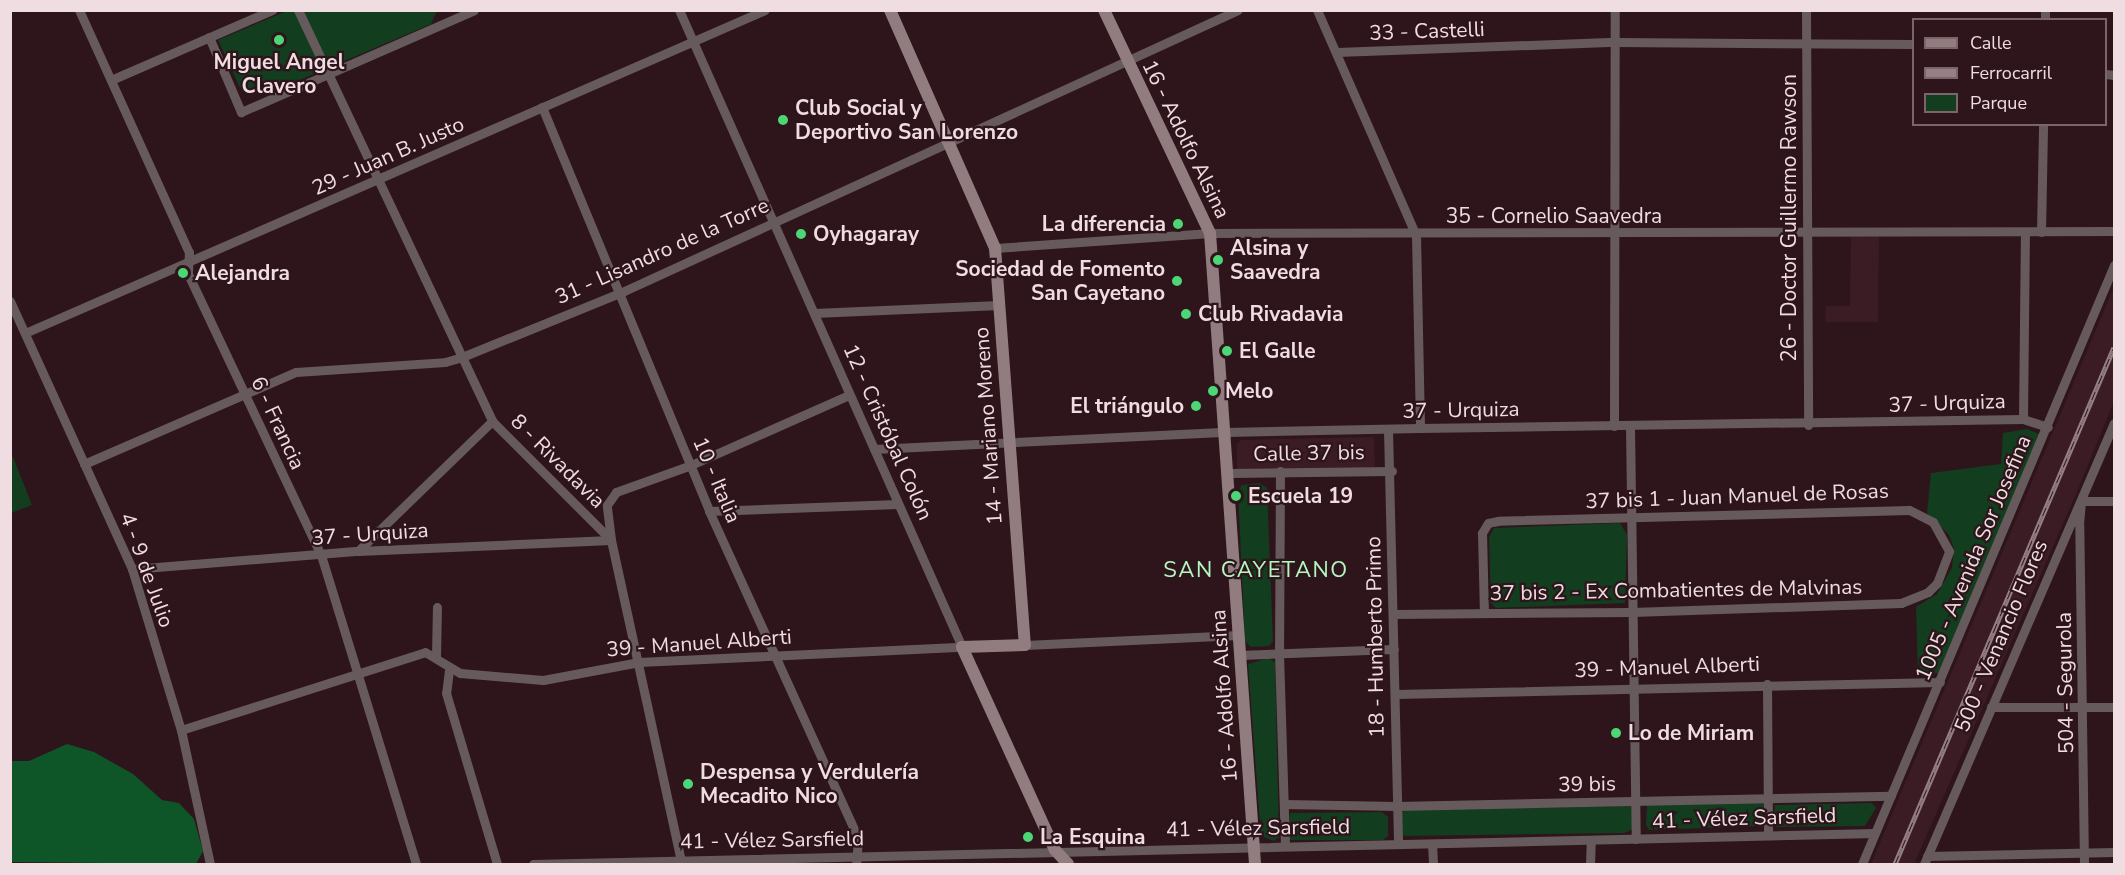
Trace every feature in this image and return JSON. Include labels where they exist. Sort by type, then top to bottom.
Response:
[{"type":"street","name":"6 - Francia","points":[[79,10],[189,252],[188,274],[321,555],[416,864]]},
{"type":"street","points":[[111,80],[272,10]]},
{"type":"street","name":"8 - Rivadavia","points":[[298,10],[376,181],[492,421],[611,540]]},
{"type":"street","points":[[209,37],[241,112],[474,10]]},
{"type":"street","name":"12 - Cristóbal Colón","points":[[679,10],[962,648],[1055,850],[1068,864]]},
{"type":"street","name":"29 - Juan B. Justo","points":[[25,333],[190,263],[765,10]]},
{"type":"street","name":"14 - Mariano Moreno","points":[[890,10],[995,248],[1008,442],[1026,645]]},
{"type":"street","name":"16 - Adolfo Alsina","points":[[1104,10],[1126,61],[1210,233],[1227,432],[1255,864]]},
{"type":"street","name":"31 - Lisandro de la Torre","points":[[84,464],[296,372],[317,368],[445,362],[462,357],[621,292],[1238,10]]},
{"type":"street","points":[[1317,10],[1416,235],[1420,428]]},
{"type":"street","points":[[1614,426],[1615,10]]},
{"type":"street","name":"26 - Doctor Guillermo Rawson","points":[[1806,10],[1808,425]]},
{"type":"street","name":"33 - Castelli","points":[[1337,52],[1615,42],[1912,44]]},
{"type":"street","name":"10 - Italia","points":[[542,107],[621,292],[709,511],[858,838],[857,860]]},
{"type":"street","points":[[2041,232],[2043,126]]},
{"type":"street","name":"35 - Cornelio Saavedra","points":[[995,248],[1210,233],[1416,235],[2115,231]]},
{"type":"street","points":[[2023,419],[2025,232]]},
{"type":"street","name":"1005 - Avenida Sor Josefina","points":[[1862,864],[2115,265]]},
{"type":"street","name":"4 - 9 de Julio","points":[[10,302],[132,569],[181,730],[210,864]]},
{"type":"street","points":[[814,313],[999,306]]},
{"type":"street","points":[[681,861],[611,540],[607,505],[610,497],[691,465],[849,395]]},
{"type":"street","name":"37 - Urquiza","points":[[874,449],[1227,432],[1420,428],[1808,425],[2023,419],[2048,427]]},
{"type":"street","points":[[358,551],[492,421]]},
{"type":"street","name":"500 - Venancio Flores","points":[[1926,860],[2068,523],[2081,501],[2115,423]]},
{"type":"street","points":[[1630,426],[1636,839]]},
{"type":"street","name":"18 - Humberto Primo","points":[[1388,430],[1392,471],[1398,844]]},
{"type":"street","points":[[1280,471],[1279,654],[1285,845]]},
{"type":"street","name":"Calle 37 bis","points":[[1228,473],[1392,471]]},
{"type":"street","points":[[2081,501],[2115,501]]},
{"type":"street","name":"504 - Segurola","points":[[2081,501],[2085,707],[2084,864]]},
{"type":"street","points":[[709,511],[898,504]]},
{"type":"street","name":"37 bis 1 - Juan Manuel de Rosas","points":[[1484,613],[1482,533],[1488,523],[1909,510],[1933,522],[1945,540],[1949,551],[1944,568]]},
{"type":"street","name":"37 - Urquiza","points":[[132,569],[358,551],[611,540]]},
{"type":"street","name":"37 bis 2 - Ex Combatientes de Malvinas","points":[[1394,614],[1632,612],[1901,603],[1928,592],[1944,568]]},
{"type":"street","points":[[436,657],[437,607]]},
{"type":"street","name":"39 - Manuel Alberti","points":[[449,670],[543,680],[639,662],[1239,635]]},
{"type":"street","points":[[1240,655],[1394,649]]},
{"type":"street","points":[[181,730],[425,652],[436,657],[449,670],[446,693],[497,864]]},
{"type":"street","name":"39 - Manuel Alberti","points":[[1395,694],[1767,684],[1940,682]]},
{"type":"street","points":[[1767,684],[1770,797],[1768,834]]},
{"type":"street","points":[[1991,707],[2115,706]]},
{"type":"street","name":"39 bis","points":[[1284,804],[1397,806],[1891,796]]},
{"type":"street","name":"41 - Vélez Sarsfield","points":[[533,864],[958,860],[1055,850],[1591,841],[1768,834],[1875,833]]},
{"type":"street","points":[[1590,864],[1591,841]]},
{"type":"street","points":[[1431,844],[1433,864]]},
{"type":"street","points":[[1926,860],[2115,852]]},
{"type":"shaded area","points":[[1851,236],[1879,237],[1878,322],[1825,322],[1826,306],[1850,306]]},
{"type":"shaded area","points":[[2114,287],[2114,401],[2079,487],[1914,864],[1871,864]]},
{"type":"shaded area","points":[[1374,437],[1375,469],[1237,469],[1237,444],[1241,440]]},
{"type":"green space","points":[[287,11],[437,11],[431,24],[281,88],[265,83],[242,92],[218,40]]},
{"type":"green space","points":[[2027,429],[2039,434],[1939,673],[1918,675],[1916,607],[1937,594],[1952,568],[1954,549],[1949,535],[1927,513],[1931,473],[2001,464],[2003,433]]},
{"type":"green space","points":[[13,457],[32,505],[11,513],[10,458]]},
{"type":"green space","points":[[1260,483],[1267,488],[1273,641],[1269,646],[1251,647],[1245,641],[1238,491],[1242,485]]},
{"type":"green space","points":[[1620,523],[1627,535],[1625,603],[1496,608],[1491,603],[1489,537],[1494,528]]},
{"type":"green space","points":[[1269,658],[1275,662],[1279,837],[1274,841],[1261,836],[1248,664]]},
{"type":"green space","points":[[67,744],[94,752],[133,774],[162,800],[179,803],[194,819],[203,851],[196,864],[11,862],[10,761],[29,761]]},
{"type":"green space","points":[[1764,801],[1762,826],[1649,830],[1646,825],[1647,805]]},
{"type":"green space","points":[[1872,803],[1876,808],[1865,826],[1776,827],[1773,824],[1775,805]]},
{"type":"green space","points":[[1632,806],[1633,829],[1625,833],[1404,836],[1402,833],[1402,812],[1405,810]]},
{"type":"green space","points":[[1382,812],[1388,817],[1388,836],[1383,840],[1288,840],[1290,813]]},
{"type":"railway","points":[[1895,864],[2114,347]]},
{"type":"place","name":"Miguel Angel Clavero","points":[[279,40]]},
{"type":"place","name":"Club Social y Deportivo San Lorenzo","points":[[783,120]]},
{"type":"place","name":"La diferencia","points":[[1178,224]]},
{"type":"place","name":"Oyhagaray","points":[[801,234]]},
{"type":"place","name":"Alsina y Saavedra","points":[[1218,260]]},
{"type":"place","name":"Alejandra","points":[[183,273]]},
{"type":"place","name":"Sociedad de Fomento San Cayetano","points":[[1177,281]]},
{"type":"place","name":"Club Rivadavia","points":[[1186,314]]},
{"type":"place","name":"El Galle","points":[[1227,351]]},
{"type":"place","name":"Melo","points":[[1213,391]]},
{"type":"place","name":"El triángulo","points":[[1196,406]]},
{"type":"place","name":"Escuela 19","points":[[1236,496]]},
{"type":"place","name":"Lo de Miriam","points":[[1616,733]]},
{"type":"place","name":"Despensa y Verdulería Mecadito Nico","points":[[688,784]]},
{"type":"place","name":"La Esquina","points":[[1028,837]]},
{"type":"district","name":"SAN CAYETANO","points":[[1256,571]]}]
